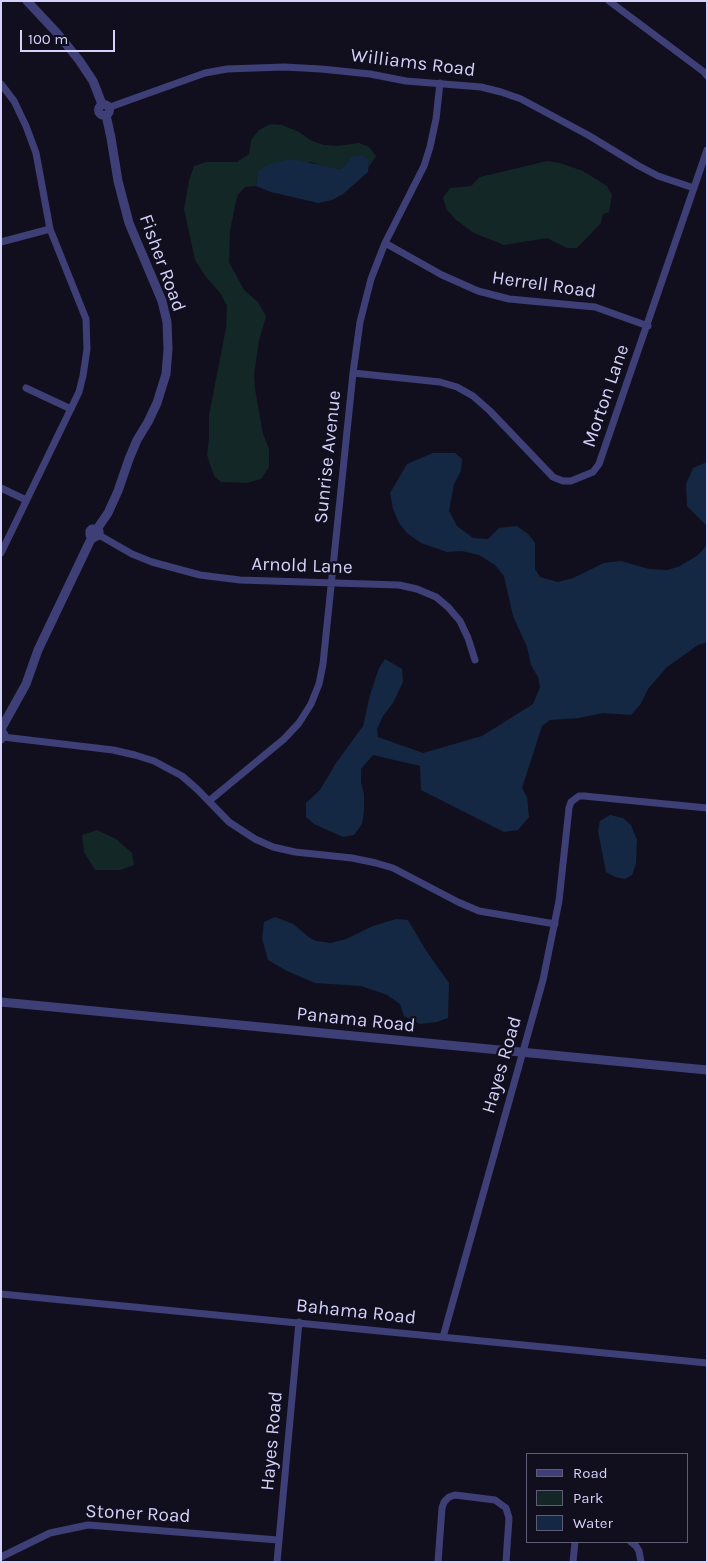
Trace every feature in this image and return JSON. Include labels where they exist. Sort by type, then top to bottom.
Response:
[{"type":"street","name":"Fisher Road","points":[[2,734],[26,684],[38,650],[108,513],[118,492],[129,459],[157,402],[166,374],[168,348],[167,322],[162,301],[129,222],[118,180],[106,109],[93,81],[79,60],[57,32],[27,1]]},
{"type":"street","points":[[609,1],[707,76]]},
{"type":"street","name":"Williams Road","points":[[106,109],[206,74],[227,69],[284,67],[321,69],[440,84],[481,87],[521,99],[658,176],[694,188]]},
{"type":"street","points":[[1,84],[14,101],[36,154],[50,229],[86,319],[87,349],[79,392],[1,552]]},
{"type":"street","name":"Sunrise Avenue","points":[[209,801],[284,740],[299,723],[311,704],[318,684],[323,664],[360,322],[384,243],[424,166],[436,119],[440,84]]},
{"type":"street","name":"Morton Lane","points":[[353,373],[440,382],[457,387],[473,396],[490,411],[553,477],[563,481],[571,481],[593,472],[600,464],[707,150]]},
{"type":"street","points":[[1,242],[50,229]]},
{"type":"street","name":"Herrell Road","points":[[384,243],[442,275],[478,291],[509,299],[594,307],[648,326]]},
{"type":"street","points":[[26,388],[71,409]]},
{"type":"street","points":[[1,488],[26,500]]},
{"type":"street","name":"Arnold Lane","points":[[96,534],[132,554],[152,562],[200,575],[240,580],[400,585],[417,589],[436,597],[460,621],[475,660]]},
{"type":"street","points":[[2,734],[113,750],[154,761],[182,776],[198,789],[229,822],[255,839],[273,847],[295,852],[352,858],[376,863],[393,868],[479,911],[554,924]]},
{"type":"street","name":"Hayes Road","points":[[443,1337],[543,980],[559,901],[569,808],[574,798],[584,796],[707,808]]},
{"type":"street","name":"Panama Road","points":[[1,1002],[707,1070]]},
{"type":"street","name":"Bahama Road","points":[[1,1294],[707,1363]]},
{"type":"street","name":"Hayes Road","points":[[277,1562],[299,1322]]},
{"type":"street","points":[[438,1562],[442,1508],[444,1502],[449,1497],[455,1495],[495,1500],[506,1508],[509,1518],[506,1562]]},
{"type":"street","name":"Stoner Road","points":[[1,1557],[50,1533],[88,1525],[278,1540]]},
{"type":"street","points":[[573,1562],[575,1543]]},
{"type":"street","points":[[632,1543],[639,1551],[640,1562]]},
{"type":"green space","points":[[270,124],[282,125],[299,132],[310,140],[324,145],[338,146],[359,143],[369,147],[376,156],[368,168],[369,160],[346,165],[340,169],[311,162],[258,171],[256,186],[245,187],[238,195],[230,231],[229,262],[244,290],[258,302],[266,316],[259,341],[254,374],[263,434],[269,449],[269,467],[261,479],[247,483],[221,482],[214,476],[207,455],[209,415],[226,328],[227,306],[220,293],[195,260],[184,209],[194,166],[206,162],[237,162],[249,154],[251,140],[259,130]]},
{"type":"green space","points":[[547,161],[560,163],[583,171],[607,186],[612,195],[609,212],[603,214],[601,223],[577,248],[567,248],[547,238],[504,245],[474,233],[456,220],[447,210],[443,198],[450,188],[471,186],[480,177]]},
{"type":"green space","points":[[97,830],[116,839],[132,853],[134,865],[120,870],[95,870],[84,852],[82,835]]},
{"type":"water","points":[[362,155],[369,160],[368,172],[343,194],[332,200],[318,203],[271,192],[256,186],[258,171],[270,164],[291,159],[340,169],[346,165],[351,157]]},
{"type":"water","points":[[433,453],[455,453],[462,459],[461,471],[454,484],[449,511],[457,526],[473,538],[488,539],[499,528],[517,526],[528,534],[535,543],[535,569],[540,577],[558,582],[573,578],[604,563],[621,561],[649,569],[668,570],[680,566],[698,555],[707,545],[707,642],[698,645],[667,667],[648,689],[640,705],[631,715],[603,713],[579,718],[550,720],[542,726],[522,788],[527,797],[529,817],[518,830],[504,832],[421,790],[420,766],[373,755],[361,769],[361,783],[364,794],[362,824],[354,835],[343,837],[314,824],[306,817],[306,803],[320,790],[336,763],[363,726],[370,695],[379,668],[385,659],[402,669],[403,682],[377,729],[378,737],[423,753],[482,736],[533,704],[540,687],[538,677],[531,665],[527,647],[513,616],[504,576],[495,565],[479,555],[462,551],[447,552],[421,543],[407,533],[399,523],[393,509],[390,493],[407,464]]},
{"type":"water","points":[[707,462],[707,526],[687,506],[686,484],[693,468]]},
{"type":"water","points":[[610,815],[623,818],[631,825],[637,840],[636,864],[632,875],[625,879],[615,877],[606,872],[598,831],[600,821]]},
{"type":"water","points":[[275,917],[293,924],[316,941],[331,943],[396,919],[408,920],[425,949],[449,983],[448,1018],[437,1022],[420,1024],[404,1016],[400,1004],[387,995],[361,986],[315,983],[287,971],[268,960],[262,938],[264,922]]}]
